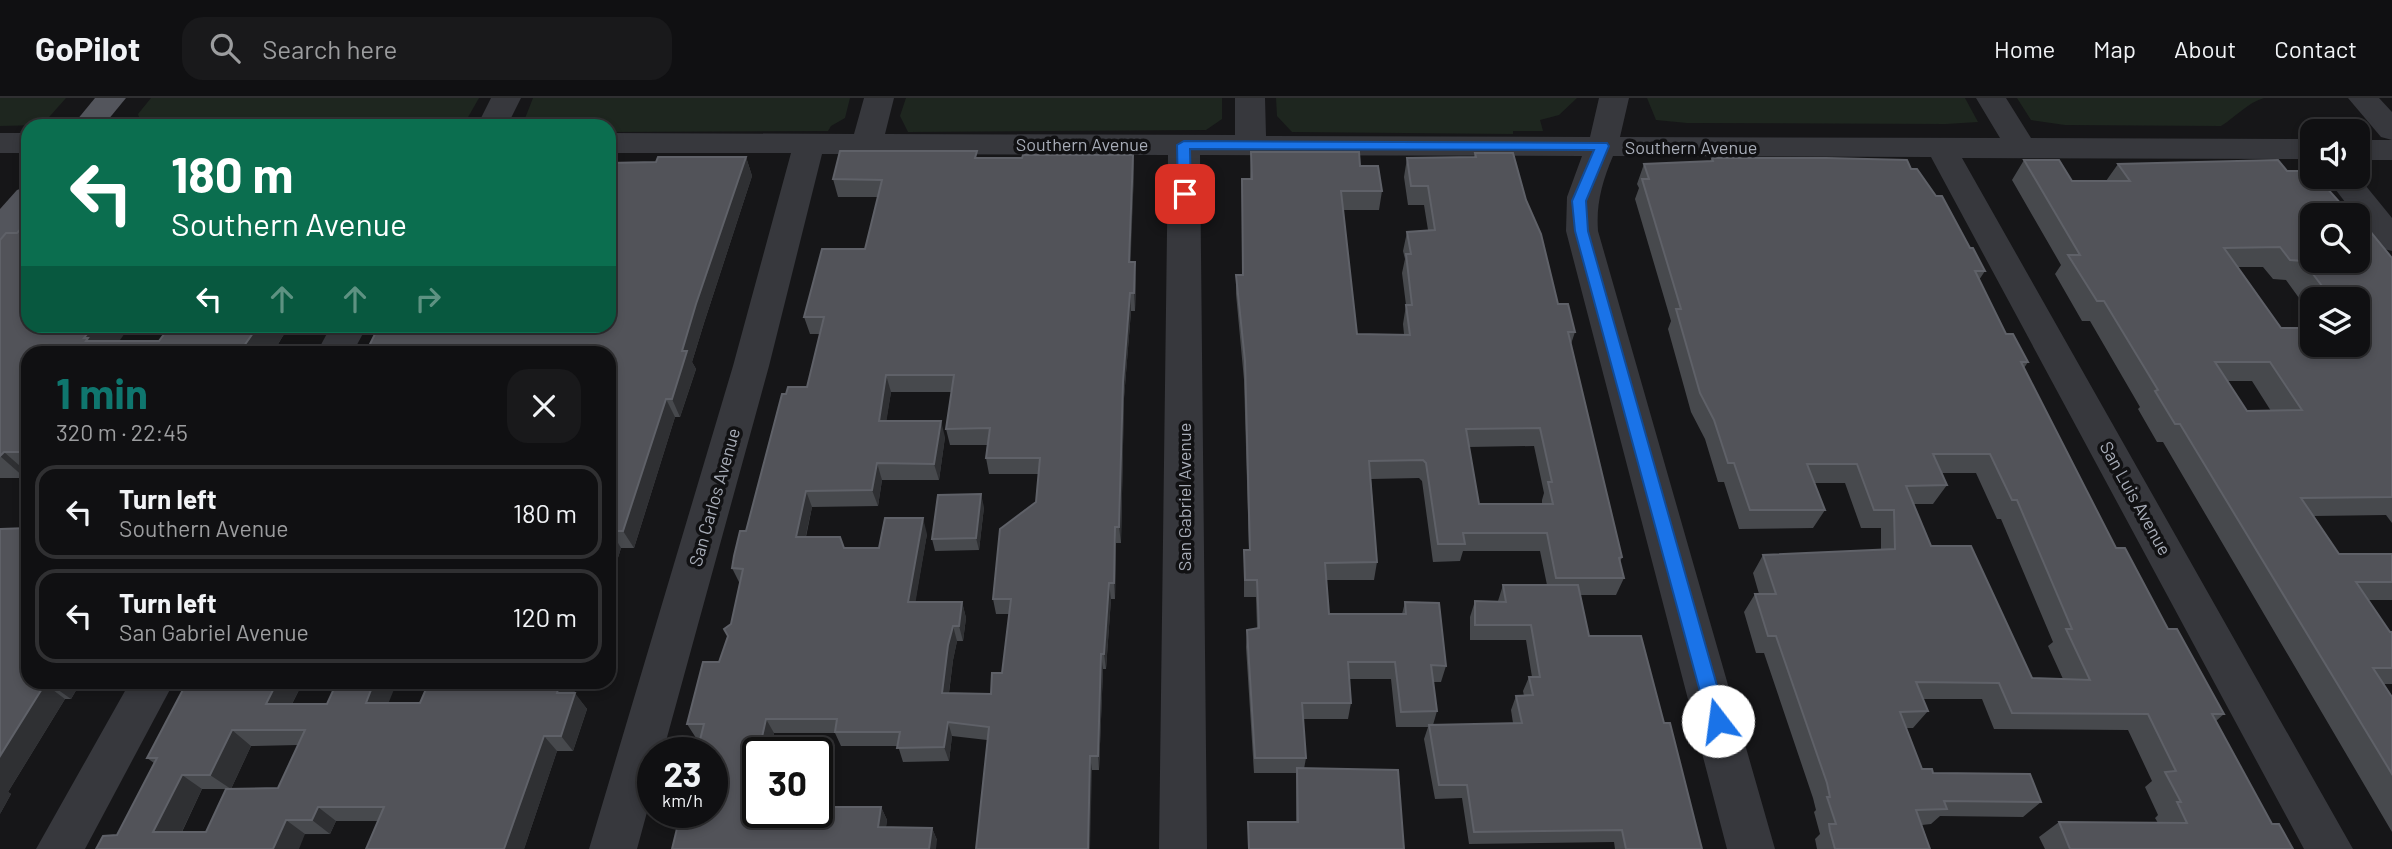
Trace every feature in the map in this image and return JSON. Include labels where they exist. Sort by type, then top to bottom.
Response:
[{"type":"main road","points":[[93,119],[111,98]]},
{"type":"main road","points":[[0,231],[21,206]]},
{"type":"street","points":[[496,119],[506,98]]},
{"type":"street","points":[[867,144],[879,98]]},
{"type":"street","points":[[1250,98],[1251,144]]},
{"type":"street","points":[[1614,98],[1610,126],[1579,201],[1582,231],[1751,849]]},
{"type":"street","points":[[1992,98],[2022,148]]},
{"type":"street","points":[[2363,98],[2392,130]]},
{"type":"street","points":[[0,143],[21,143]]},
{"type":"street","name":"Southern Avenue","points":[[616,143],[2300,149]]},
{"type":"street","name":"San Carlos Avenue","points":[[613,849],[751,366],[809,143]]},
{"type":"street","name":"San Gabriel Avenue","points":[[1183,849],[1184,145]]},
{"type":"street","name":"San Luis Avenue","points":[[1941,148],[2329,849]]},
{"type":"street","points":[[2370,150],[2392,150]]},
{"type":"street","points":[[2352,189],[2392,240]]},
{"type":"street","points":[[60,849],[149,689]]},
{"type":"shaded area","points":[[0,98],[66,98],[47,119],[21,119],[21,126],[0,126]]},
{"type":"shaded area","points":[[151,98],[479,98],[467,119],[140,119],[138,114]]},
{"type":"shaded area","points":[[533,98],[850,98],[845,118],[831,126],[828,131],[616,132],[616,119],[525,119]]},
{"type":"shaded area","points":[[906,98],[1222,98],[1222,119],[1206,130],[908,132],[900,116]]},
{"type":"shaded area","points":[[1276,98],[1577,98],[1559,115],[1540,120],[1543,131],[1513,131],[1513,134],[1292,132],[1277,116]]},
{"type":"shaded area","points":[[1647,98],[1965,98],[1978,122],[1687,123],[1656,120]]},
{"type":"shaded area","points":[[2017,98],[2264,98],[2247,106],[2221,126],[2065,125],[2031,120]]},
{"type":"building","points":[[840,151],[977,151],[975,158],[1133,155],[1129,262],[1135,262],[1134,293],[1130,293],[1123,382],[1119,527],[1115,527],[1114,583],[1109,583],[1104,654],[1101,654],[1098,756],[1090,756],[1088,849],[976,849],[989,727],[948,722],[944,747],[897,748],[900,732],[835,732],[837,719],[766,719],[762,737],[742,737],[742,828],[833,828],[833,807],[881,807],[878,827],[932,828],[929,849],[672,849],[677,828],[728,828],[728,737],[701,737],[704,724],[687,724],[703,662],[719,662],[728,636],[724,629],[731,624],[743,569],[732,568],[734,556],[740,531],[746,531],[782,394],[786,394],[788,387],[807,387],[824,317],[804,317],[822,249],[865,249],[882,180],[833,179]],"holes":[[[886,375],[954,375],[946,429],[990,428],[986,458],[1040,458],[1036,502],[1000,529],[993,599],[1011,599],[1002,673],[992,673],[991,694],[942,693],[948,645],[953,626],[959,626],[962,602],[908,602],[923,518],[885,518],[879,548],[844,548],[840,537],[796,537],[806,491],[872,490],[877,463],[934,464],[941,421],[879,421]]]},
{"type":"building","points":[[1251,152],[1359,152],[1360,166],[1378,166],[1382,191],[1341,191],[1357,334],[1410,335],[1406,305],[1412,305],[1406,254],[1411,254],[1407,232],[1435,230],[1428,186],[1411,186],[1407,158],[1476,157],[1475,153],[1513,153],[1526,200],[1541,234],[1558,304],[1568,304],[1575,332],[1568,332],[1622,557],[1619,558],[1624,578],[1556,578],[1547,533],[1463,533],[1465,544],[1438,544],[1426,463],[1423,460],[1369,461],[1377,562],[1325,563],[1329,614],[1406,614],[1405,602],[1439,603],[1446,666],[1431,665],[1437,711],[1401,712],[1395,662],[1348,662],[1351,703],[1302,703],[1306,758],[1255,758],[1247,630],[1259,628],[1257,580],[1245,580],[1244,550],[1250,550],[1245,361],[1236,275],[1243,275],[1242,179],[1252,179]],"holes":[[[1540,428],[1552,482],[1548,482],[1553,504],[1479,504],[1466,429]]]},
{"type":"building","points":[[658,157],[746,157],[696,304],[682,351],[687,351],[672,399],[666,399],[623,531],[616,531],[616,346],[369,346],[376,333],[616,333],[616,163],[656,162]]},
{"type":"building","points":[[1712,158],[1907,160],[1911,169],[1917,169],[1936,196],[1942,196],[1985,271],[1975,271],[2006,334],[2013,334],[2028,362],[2021,362],[2116,548],[2125,548],[2168,629],[2177,629],[2224,714],[2212,714],[2272,824],[2279,824],[2293,849],[2070,849],[2059,822],[2187,823],[2177,802],[2181,802],[2165,772],[2176,771],[2148,714],[2012,713],[1999,683],[1916,682],[1928,711],[1900,712],[1922,769],[1932,769],[1933,773],[2030,774],[2041,802],[1944,801],[1947,809],[1916,810],[1930,849],[1835,849],[1829,824],[1836,824],[1827,797],[1830,797],[1827,783],[1776,636],[1768,636],[1755,594],[1776,594],[1763,555],[1895,549],[1894,510],[1874,510],[1857,464],[1807,464],[1825,510],[1750,510],[1734,463],[1728,463],[1714,420],[1700,393],[1676,309],[1681,309],[1642,179],[1649,179],[1644,164],[1713,161]],"holes":[[[1933,454],[1990,454],[2012,500],[2017,500],[2072,629],[2066,629],[2090,680],[2032,678],[1971,546],[1931,546],[1906,486],[1947,485]]]},
{"type":"building","points":[[2024,160],[2059,160],[2072,181],[2130,181],[2118,164],[2278,160],[2287,171],[2300,171],[2300,189],[2328,189],[2340,203],[2300,203],[2300,261],[2290,260],[2280,247],[2224,248],[2281,328],[2300,328],[2300,357],[2370,357],[2370,287],[2323,287],[2312,273],[2370,273],[2370,231],[2392,258],[2392,497],[2301,498],[2339,554],[2392,554],[2392,582],[2356,582],[2392,632],[2392,668],[2373,668],[2392,697],[2392,774],[2180,424],[2175,424],[2155,391],[2158,390],[2104,301],[2097,301],[2068,255],[2080,255]],"holes":[[[2215,362],[2270,362],[2302,410],[2247,411]]]},
{"type":"building","points":[[21,229],[21,333],[88,333],[84,338],[88,338],[86,341],[159,341],[165,333],[253,333],[244,346],[21,346],[21,452],[4,452],[0,456],[0,240],[6,233],[17,233]]},
{"type":"building","points":[[981,494],[976,538],[932,539],[938,495]]},
{"type":"building","points":[[21,528],[21,689],[42,689],[0,756],[0,529]]},
{"type":"building","points":[[1503,585],[1578,585],[1589,636],[1641,636],[1664,723],[1670,723],[1702,849],[1626,849],[1622,830],[1474,832],[1467,785],[1439,785],[1429,725],[1522,723],[1516,696],[1533,695],[1529,677],[1540,677],[1531,625],[1475,625],[1475,601],[1506,602]]},
{"type":"building","points":[[183,689],[274,689],[266,704],[327,704],[334,689],[371,689],[366,703],[420,703],[426,689],[558,689],[557,693],[575,693],[561,736],[544,736],[504,849],[366,849],[384,807],[318,807],[312,820],[286,820],[273,849],[96,849],[103,836],[117,835],[157,758],[147,758]],"holes":[[[232,730],[305,730],[278,788],[226,789],[206,832],[153,832],[182,775],[210,775]]]},
{"type":"building","points":[[1297,768],[1398,770],[1404,849],[1249,849],[1248,822],[1298,822]]},
{"type":"route","points":[[1185,194],[1184,145],[1602,146],[1579,201],[1582,231],[1718,721]]}]
